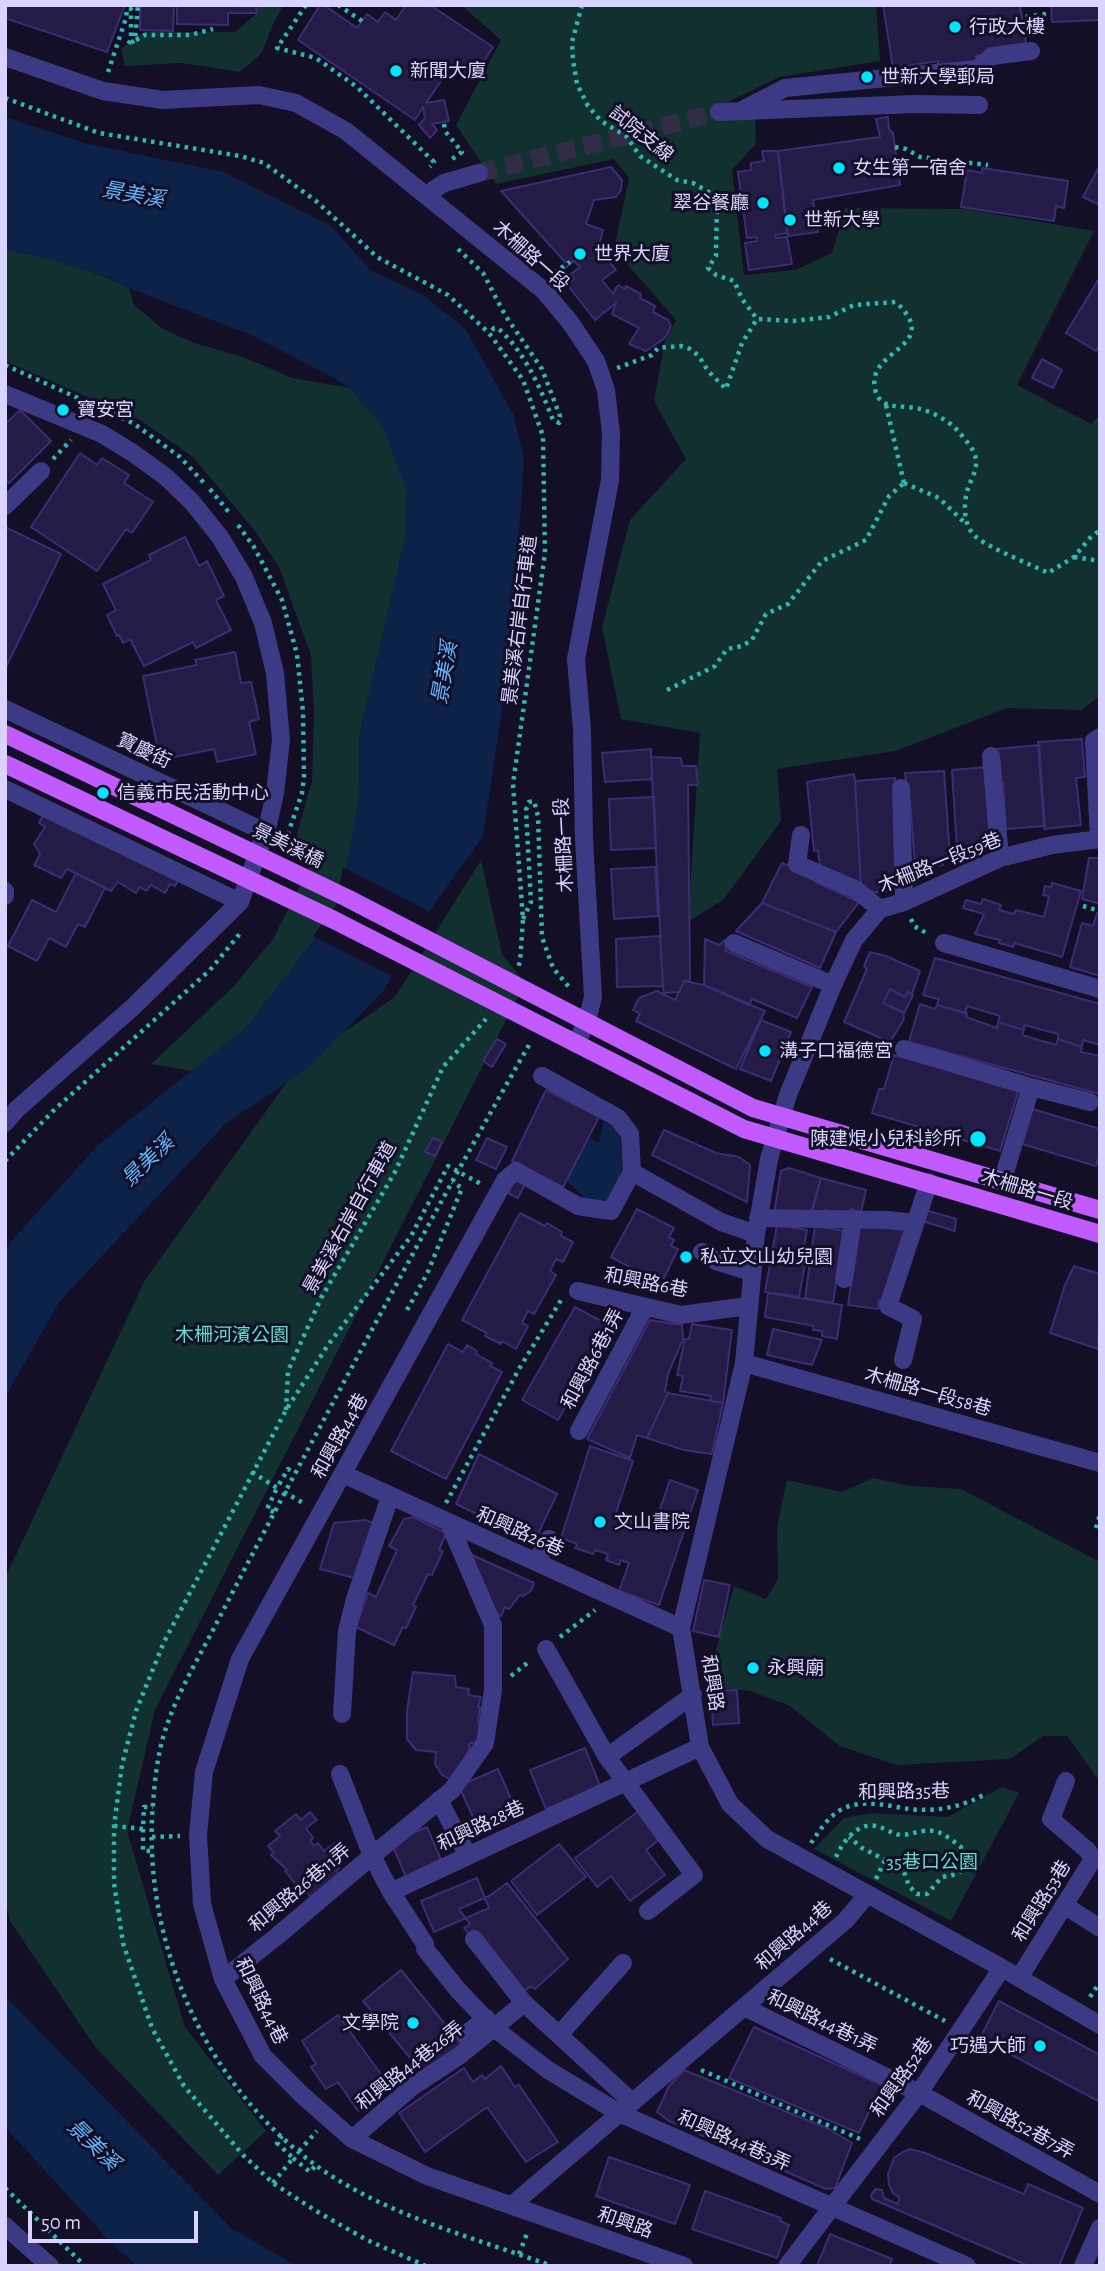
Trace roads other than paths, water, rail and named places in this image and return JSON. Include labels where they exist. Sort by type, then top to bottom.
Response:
[{"type":"main road","name":"景美溪橋","points":[[5,733],[347,898],[587,1021]]},
{"type":"main road","points":[[5,764],[334,920],[576,1044]]},
{"type":"main road","name":"木柵路一段","points":[[587,1021],[752,1108],[1100,1210]]},
{"type":"main road","name":"木柵路一段","points":[[576,1044],[744,1129],[1100,1234]]},
{"type":"street","points":[[744,109],[786,88],[977,69],[992,55],[1031,51]]},
{"type":"street","name":"木柵路一段","points":[[5,57],[103,91],[163,100],[259,95],[296,103],[346,131],[543,290],[570,322],[596,361],[606,390],[611,433],[610,480],[576,659],[582,730],[584,839],[593,997],[587,1021],[576,1044]]},
{"type":"street","points":[[719,112],[915,104],[979,105]]},
{"type":"street","points":[[426,195],[444,183],[479,173]]},
{"type":"street","points":[[5,394],[102,434],[166,477],[192,502],[220,537],[244,577],[263,623],[275,673],[279,707],[279,764],[265,832],[240,902],[133,1007],[17,1109],[5,1123]]},
{"type":"street","points":[[5,506],[41,471]]},
{"type":"street","name":"寶慶街","points":[[5,709],[265,832]]},
{"type":"street","points":[[1099,839],[1094,741],[1100,737]]},
{"type":"street","points":[[991,756],[1000,858]]},
{"type":"street","points":[[901,788],[904,901]]},
{"type":"street","points":[[5,789],[240,902]]},
{"type":"street","points":[[801,835],[797,864],[855,889],[880,909]]},
{"type":"street","name":"木柵路一段59巷","points":[[776,1139],[782,1116],[833,985],[854,940],[880,909],[1000,858],[1052,845],[1099,839]]},
{"type":"street","points":[[734,943],[833,985]]},
{"type":"street","points":[[944,943],[1100,989]]},
{"type":"street","points":[[904,1049],[1090,1102]]},
{"type":"street","points":[[542,1076],[618,1118],[630,1134],[632,1172],[721,1222],[757,1226],[853,1219],[915,1223]]},
{"type":"street","points":[[1002,1182],[1031,1087]]},
{"type":"street","name":"和興路","points":[[776,1139],[769,1158],[757,1226],[744,1363],[681,1628],[700,1747],[730,1804],[766,1839],[1002,1968],[1100,2025]]},
{"type":"street","name":"和興路44巷","points":[[632,1172],[611,1211],[578,1206],[516,1171],[505,1181],[240,1660],[204,1772],[198,1835],[202,1904],[222,1979],[263,2056],[352,2139],[427,2176],[512,2205],[846,1920],[867,1895]]},
{"type":"street","points":[[903,1360],[913,1319],[888,1306],[929,1182]]},
{"type":"street","points":[[844,1279],[853,1219]]},
{"type":"street","points":[[702,1252],[718,1262],[751,1272]]},
{"type":"street","name":"和興路6巷","points":[[578,1291],[681,1315],[748,1306]]},
{"type":"street","name":"和興路6巷1弄","points":[[579,1432],[645,1307]]},
{"type":"street","name":"木柵路一段58巷","points":[[744,1363],[1100,1462]]},
{"type":"street","name":"和興路26巷","points":[[343,1474],[681,1628]]},
{"type":"street","points":[[342,1714],[347,1631],[355,1599],[390,1497]]},
{"type":"street","name":"和興路26巷11弄","points":[[222,1979],[452,1790],[485,1743],[493,1690],[493,1625],[449,1523]]},
{"type":"street","points":[[536,1562],[549,1539]]},
{"type":"street","points":[[545,1649],[607,1757],[694,1875],[648,1911]]},
{"type":"street","points":[[607,1757],[693,1695]]},
{"type":"street","name":"和興路28巷","points":[[391,1892],[700,1747]]},
{"type":"street","name":"和興路26巷11弄","points":[[341,1774],[372,1856]]},
{"type":"street","name":"和興路53巷","points":[[1019,1978],[1093,1859],[1087,1850],[1051,1819],[1066,1781]]},
{"type":"street","points":[[439,1800],[468,1856]]},
{"type":"street","points":[[372,1856],[391,1892]]},
{"type":"street","name":"和興路44巷26弄","points":[[391,1892],[425,1947],[458,1990],[490,2023],[548,2070],[626,2108]]},
{"type":"street","points":[[1064,1905],[1100,1928]]},
{"type":"street","points":[[474,1939],[524,2003],[559,2035],[626,2108]]},
{"type":"street","points":[[559,2035],[623,1963]]},
{"type":"street","name":"和興路52巷","points":[[787,2266],[919,2093],[1002,1968]]},
{"type":"street","name":"和興路44巷26弄","points":[[352,2139],[412,2087],[459,2056],[490,2023],[524,2003]]},
{"type":"street","name":"和興路44巷1弄","points":[[744,2007],[919,2093]]},
{"type":"street","points":[[465,2035],[490,2023]]},
{"type":"street","name":"和興路52巷7弄","points":[[919,2093],[1100,2194]]},
{"type":"street","name":"和興路44巷3弄","points":[[626,2108],[832,2208]]},
{"type":"street","name":"和興路","points":[[512,2205],[684,2266]]},
{"type":"street","points":[[832,2208],[967,2266]]},
{"type":"street","points":[[5,2226],[50,2266]]},
{"type":"street","points":[[1083,2266],[1100,2228]]},
{"type":"water","name":"景美溪","points":[[5,117],[84,143],[223,172],[331,226],[370,270],[425,296],[466,330],[513,414],[524,458],[516,582],[501,717],[483,836],[429,912],[384,990],[308,1069],[226,1123],[59,1302],[5,1398],[6,1247],[99,1144],[246,1028],[340,906],[360,790],[359,737],[405,539],[407,492],[383,426],[350,388],[334,378],[251,335],[129,288],[108,277],[5,249]]},
{"type":"water","points":[[603,1122],[615,1126],[620,1135],[623,1171],[605,1203],[590,1203],[566,1180],[589,1137],[599,1143]]},
{"type":"water","name":"景美溪","points":[[5,1996],[231,2228],[297,2266],[138,2266],[116,2248],[5,2127]]},
{"type":"tunnel","points":[[479,173],[719,112]]},
{"type":"place","name":"行政大樓","points":[[955,27]]},
{"type":"place","name":"新聞大廈","points":[[396,71]]},
{"type":"place","name":"世新大學郵局","points":[[867,77]]},
{"type":"place","name":"女生第一宿舍","points":[[839,168]]},
{"type":"place","name":"翠谷餐廳","points":[[763,203]]},
{"type":"place","name":"世新大學","points":[[790,220]]},
{"type":"place","name":"世界大廈","points":[[580,254]]},
{"type":"place","name":"寶安宮","points":[[63,410]]},
{"type":"place","name":"信義市民活動中心","points":[[103,793]]},
{"type":"place","name":"溝子口福德宮","points":[[765,1051]]},
{"type":"place","name":"陳建焜小兒科診所","points":[[978,1139]]},
{"type":"place","name":"私立文山幼兒園","points":[[686,1257]]},
{"type":"place","name":"文山書院","points":[[600,1522]]},
{"type":"place","name":"永興廟","points":[[753,1668]]},
{"type":"place","name":"文學院","points":[[413,2023]]},
{"type":"place","name":"巧遇大師","points":[[1040,2046]]},
{"type":"park label","name":"木柵河濱公園","points":[[232,1335]]},
{"type":"park label","name":"35巷口公園","points":[[932,1862]]}]
